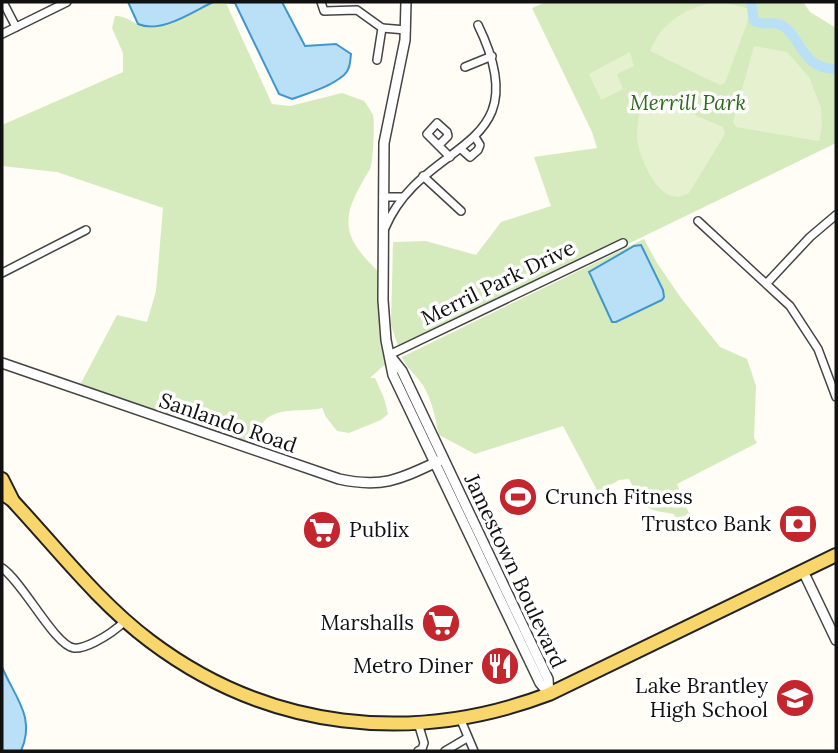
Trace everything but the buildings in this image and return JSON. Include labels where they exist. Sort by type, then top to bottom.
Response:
[{"type":"main road","points":[[2,480],[7,496],[126,620],[182,663],[253,698],[290,710],[369,723],[418,723],[460,718],[515,706],[549,694],[836,555]]},
{"type":"street","points":[[4,2],[16,27]]},
{"type":"street","points":[[2,34],[67,2]]},
{"type":"street","points":[[321,2],[324,11],[357,10],[382,29],[406,30]]},
{"type":"street","name":"Jamestown Boulevard","points":[[406,2],[406,30],[384,143],[383,300],[389,355],[402,371],[439,461],[548,679],[549,694]]},
{"type":"street","points":[[384,232],[389,218],[403,197],[423,176],[475,137],[494,106],[498,87],[492,56],[478,25]]},
{"type":"street","points":[[377,60],[382,29]]},
{"type":"street","points":[[465,67],[492,56]]},
{"type":"street","points":[[439,145],[448,138],[447,132],[438,123],[427,134],[450,157]]},
{"type":"street","points":[[461,149],[470,157],[480,145],[475,137]]},
{"type":"street","points":[[423,176],[461,211]]},
{"type":"street","points":[[383,197],[403,197]]},
{"type":"street","points":[[767,283],[810,237],[836,215]]},
{"type":"street","points":[[698,221],[790,306],[813,341],[836,397]]},
{"type":"street","points":[[2,273],[86,230]]},
{"type":"street","name":"Merril Park Drive","points":[[389,355],[623,243]]},
{"type":"street","name":"Sanlando Road","points":[[2,363],[339,479],[359,483],[387,482],[439,461]]},
{"type":"street","points":[[2,568],[17,582],[60,640],[73,649],[110,635],[126,620]]},
{"type":"street","points":[[803,571],[836,640]]},
{"type":"street","points":[[460,718],[474,751]]},
{"type":"street","points":[[418,723],[424,743],[418,751]]},
{"type":"street","points":[[445,751],[467,738]]},
{"type":"green space","points":[[213,2],[226,3],[272,104],[290,106],[342,93],[364,101],[373,115],[371,166],[354,199],[348,223],[356,246],[380,273],[388,366],[383,366],[370,378],[375,378],[388,414],[381,420],[349,433],[337,431],[322,408],[284,412],[265,420],[250,445],[79,387],[117,315],[147,322],[156,291],[163,208],[57,172],[2,166],[2,125],[123,72],[123,53],[112,28],[115,16],[142,26],[161,26]]},
{"type":"green space","name":"Merrill Park","points":[[546,2],[750,2],[753,23],[777,27],[788,35],[809,62],[824,70],[836,71],[836,143],[401,354],[391,325],[393,242],[426,241],[476,255],[501,222],[551,206],[534,157],[597,148],[592,132],[532,8]]},
{"type":"green space","points":[[753,2],[803,2],[810,12],[836,28],[836,68],[825,67],[810,59],[782,26],[756,21]]},
{"type":"green space","points":[[711,3],[726,3],[750,9],[725,83],[720,85],[650,51],[660,33],[674,19],[691,9]]},
{"type":"green space","points":[[754,46],[787,52],[809,77],[821,108],[819,141],[736,127],[733,122]]},
{"type":"green space","points":[[630,52],[634,66],[617,74],[623,89],[601,100],[589,74]]},
{"type":"green space","points":[[646,94],[723,127],[725,134],[689,193],[679,197],[671,196],[656,184],[638,145],[638,126]]},
{"type":"green space","points":[[644,239],[681,298],[720,347],[747,359],[756,386],[754,438],[757,443],[677,484],[689,514],[676,520],[674,514],[649,508],[641,502],[629,479],[619,480],[598,492],[563,426],[475,454],[439,435],[427,392],[402,357]],"holes":[[[641,245],[664,297],[594,284],[589,276],[592,269],[634,246]]]},
{"type":"water","points":[[128,2],[213,2],[166,24],[147,26],[138,24]]},
{"type":"water","points":[[223,2],[282,2],[305,46],[336,44],[351,54],[347,71],[326,86],[292,99],[279,94],[235,3]]},
{"type":"water","points":[[641,245],[664,297],[612,322],[589,272],[634,246]]},
{"type":"water","points":[[2,667],[25,718],[25,739],[21,751],[2,751]]},
{"type":"waterway","points":[[751,2],[754,21],[781,25],[794,37],[808,58],[824,67],[836,69]]},
{"type":"place","name":"Crunch Fitness","points":[[518,497]]},
{"type":"place","name":"Trustco Bank","points":[[798,524]]},
{"type":"place","name":"Publix","points":[[322,530]]},
{"type":"place","name":"Marshalls","points":[[441,623]]},
{"type":"place","name":"Metro Diner","points":[[500,666]]},
{"type":"place","name":"Lake Brantley High School","points":[[795,698]]}]
